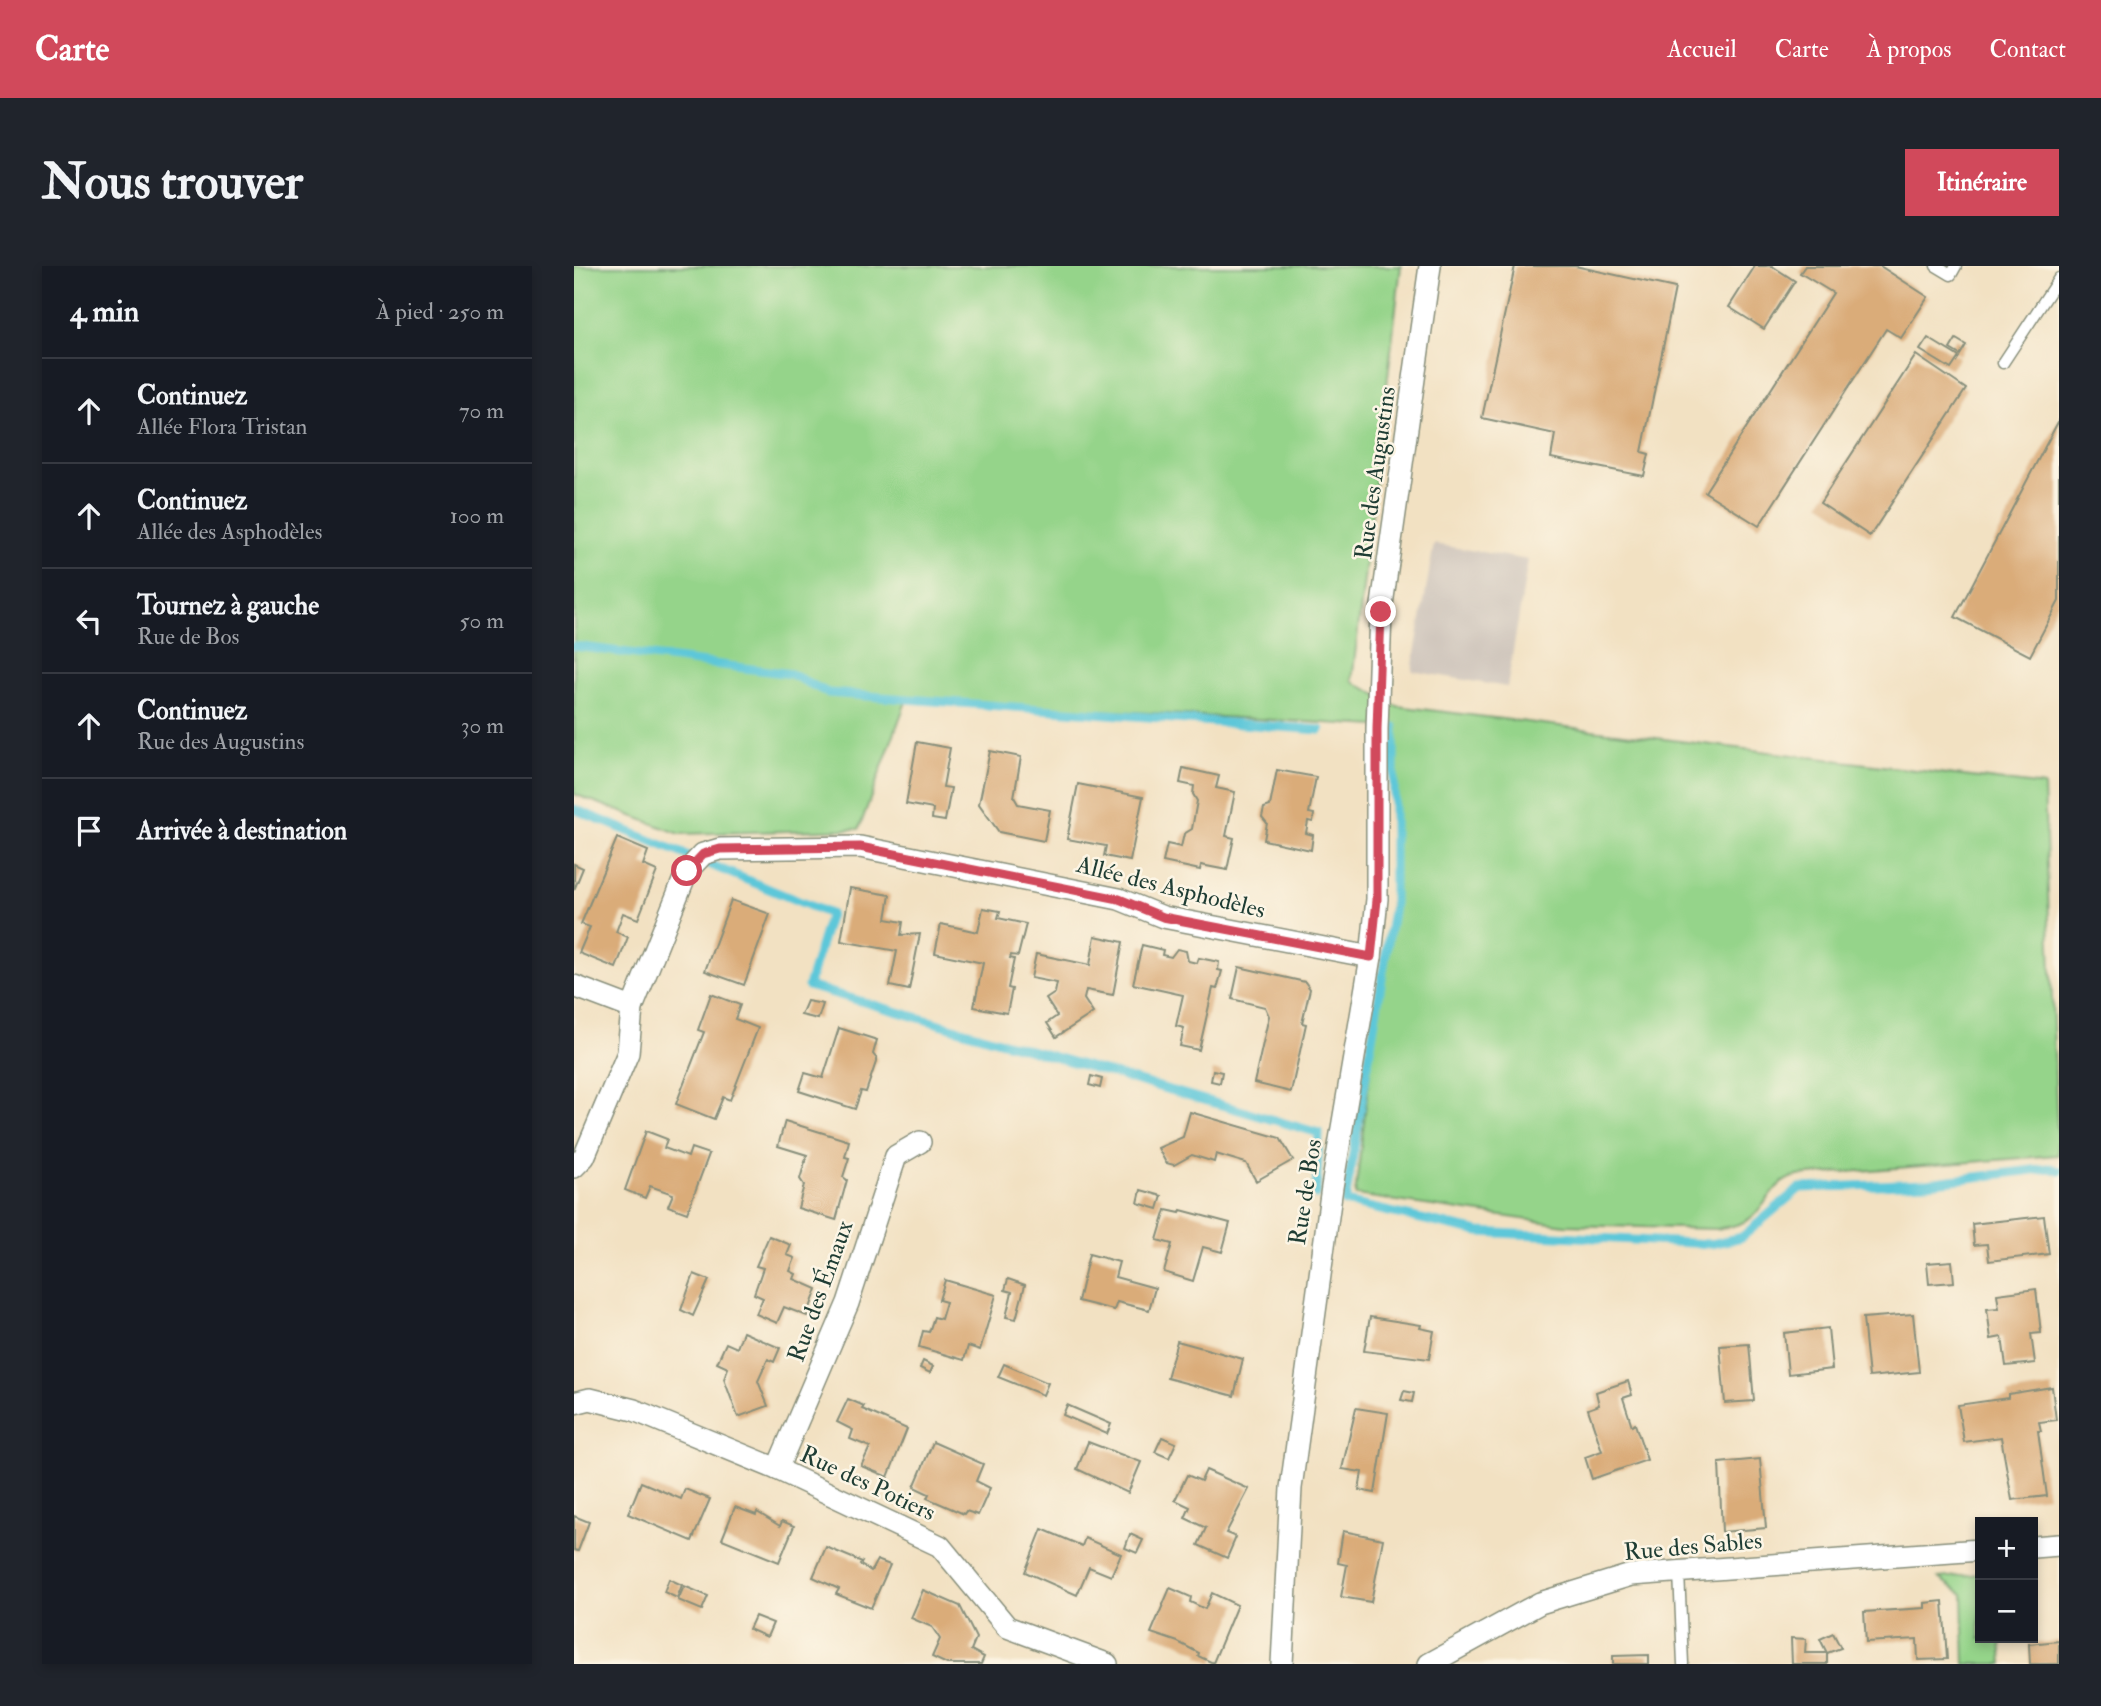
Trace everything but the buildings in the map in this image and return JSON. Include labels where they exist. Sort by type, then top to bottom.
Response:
[{"type":"street","name":"Rue des Augustins","points":[[1377,729],[1381,612],[1430,266]]},
{"type":"street","name":"Rue de Bos","points":[[1282,1664],[1290,1488],[1332,1187],[1371,957],[1377,900],[1377,729]]},
{"type":"street","name":"Allée des Asphodèles","points":[[574,1167],[584,1157],[628,1053],[632,1008],[687,871],[703,854],[720,849],[860,847],[1119,899],[1163,917],[1371,957]]},
{"type":"street","points":[[574,986],[632,1008]]},
{"type":"street","name":"Rue des Émaux","points":[[777,1469],[848,1303],[896,1156],[920,1142]]},
{"type":"street","name":"Rue des Potiers","points":[[574,1403],[590,1399],[634,1410],[777,1469],[940,1545],[1007,1628],[1107,1664]]},
{"type":"street","points":[[2038,1546],[2059,1545]]},
{"type":"street","name":"Rue des Sables","points":[[1429,1664],[1540,1603],[1631,1575],[1975,1550]]},
{"type":"lane","points":[[1936,266],[1951,275],[1956,266]]},
{"type":"lane","points":[[2003,363],[2059,278]]},
{"type":"lane","points":[[1679,1572],[1683,1664]]},
{"type":"shaded area","points":[[1434,544],[1528,560],[1507,687],[1412,671]]},
{"type":"green space","points":[[574,266],[1401,266],[1352,681],[1397,706],[2044,786],[2058,1155],[1797,1176],[1777,1187],[1749,1219],[1716,1229],[1565,1225],[1355,1195],[1391,900],[1394,727],[907,699],[859,829],[680,834],[574,794]]},
{"type":"green space","points":[[1975,1574],[1975,1643],[2001,1643],[2003,1664],[1965,1664],[1963,1594],[1939,1578]]},
{"type":"waterway","points":[[574,646],[791,674],[828,693],[1320,730]]},
{"type":"waterway","points":[[1394,727],[1394,905],[1345,1202],[1479,1232],[1711,1244],[1742,1237],[1800,1188],[1927,1183],[2050,1168],[2059,1171]]},
{"type":"waterway","points":[[574,809],[830,914],[808,986],[1319,1133],[1316,1195]]},
{"type":"route","points":[[687,871],[703,854],[720,849],[860,847],[1119,899],[1163,917],[1371,957],[1377,900],[1377,729],[1381,612]]}]
